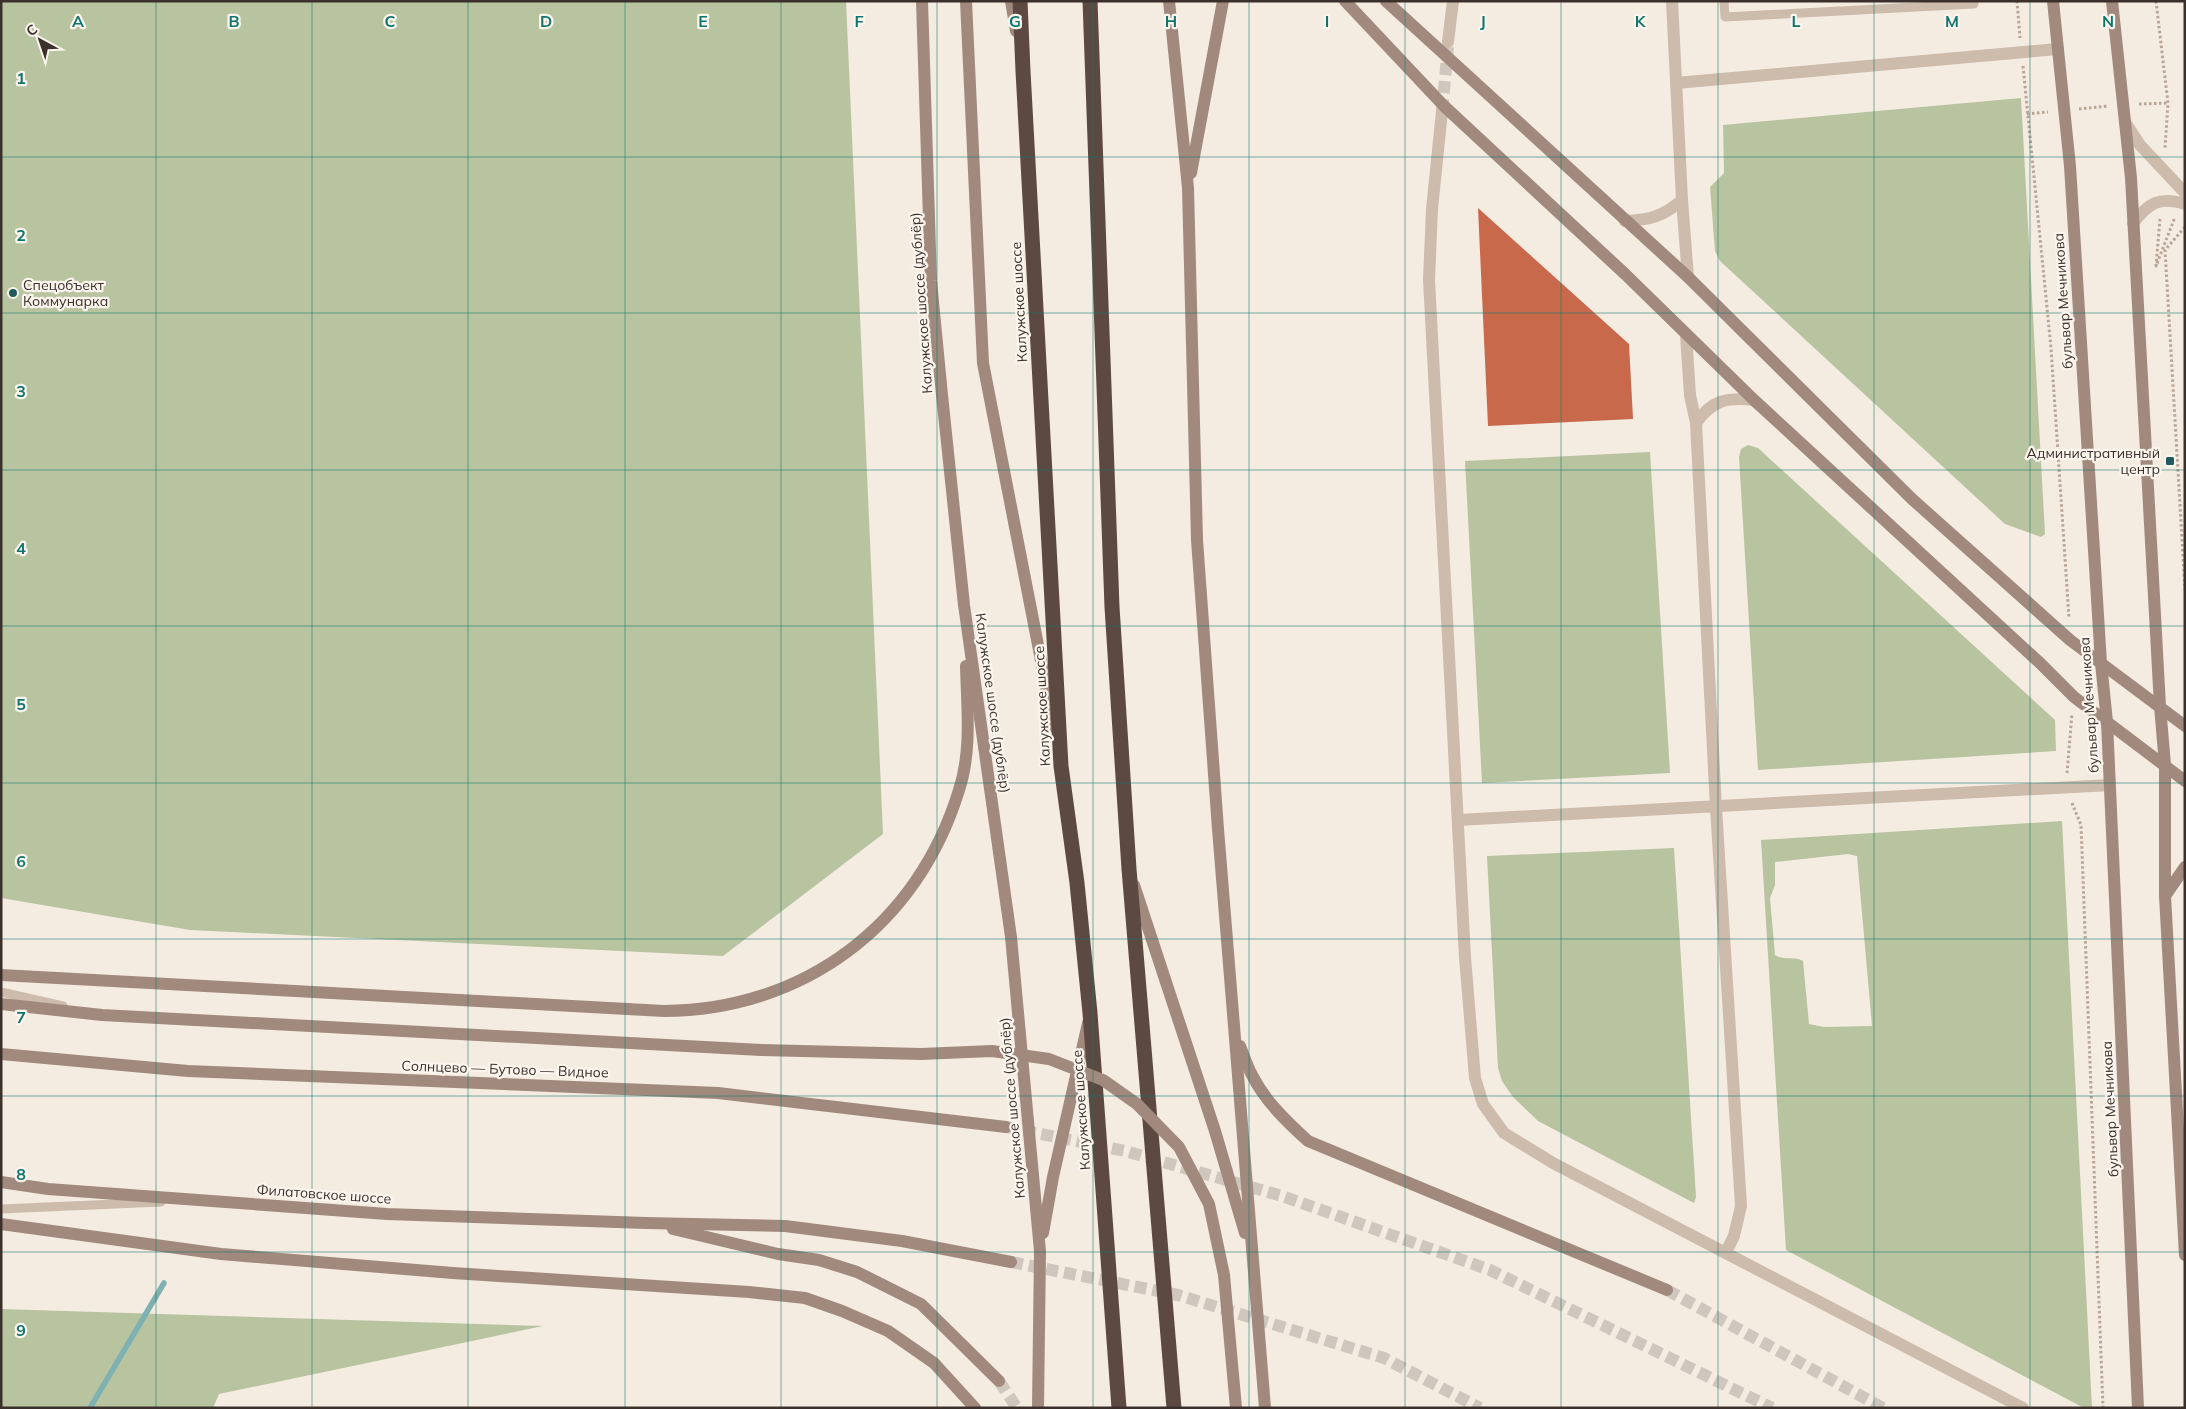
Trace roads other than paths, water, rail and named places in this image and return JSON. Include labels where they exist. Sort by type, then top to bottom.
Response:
[{"type":"highway","name":"Калужское шоссе","points":[[1020,1],[1022,71],[1061,766],[1077,883],[1090,1013],[1119,1408]]},
{"type":"highway","points":[[1090,1],[1112,607],[1129,869],[1174,1408]]},
{"type":"main road","name":"Калужское шоссе (дублёр)","points":[[922,1],[931,281],[964,605],[1011,937],[1040,1251],[1038,1408]]},
{"type":"main road","points":[[966,1],[983,363],[1061,766]]},
{"type":"main road","points":[[1011,1],[1022,71]]},
{"type":"main road","points":[[1168,1],[1188,188],[1197,540],[1265,1408]]},
{"type":"main road","points":[[1188,188],[1223,1]]},
{"type":"main road","points":[[1345,1],[1444,106],[1625,274],[1754,400],[2034,657],[2074,697],[2185,781]]},
{"type":"main road","points":[[1386,1],[1688,278],[1912,499],[2070,640],[2185,726]]},
{"type":"main road","name":"бульвар Мечникова","points":[[2053,1],[2070,166],[2101,663],[2107,722],[2138,1408]]},
{"type":"main road","points":[[2112,1],[2134,223],[2160,706],[2165,765],[2165,896],[2181,1127],[2185,1255]]},
{"type":"main road","points":[[1,975],[664,1011],[695,1011],[730,1005],[774,992],[818,971],[846,954],[874,930],[898,907],[923,871],[942,835],[960,790],[966,753],[964,605]]},
{"type":"main road","points":[[2165,896],[2185,867]]},
{"type":"main road","points":[[1129,869],[1216,1131],[1252,1260]]},
{"type":"main road","points":[[1,1004],[102,1015],[761,1050],[921,1054],[992,1051],[1049,1058],[1103,1080],[1137,1104],[1179,1147],[1210,1204],[1224,1275],[1236,1408]]},
{"type":"main road","points":[[1040,1251],[1052,1177],[1090,1013]]},
{"type":"main road","points":[[1235,1034],[1252,1076],[1281,1116],[1308,1141],[1667,1290]]},
{"type":"main road","name":"Солнцево — Бутово — Видное","points":[[1,1054],[188,1071],[718,1093],[1006,1128]]},
{"type":"main road","name":"Филатовское шоссе","points":[[1,1182],[48,1188],[387,1214],[646,1223]]},
{"type":"main road","points":[[646,1223],[785,1226],[902,1241],[1011,1262]]},
{"type":"main road","points":[[646,1223],[778,1254],[818,1260],[857,1272],[921,1304],[999,1381]]},
{"type":"main road","points":[[1,1224],[221,1254],[453,1273],[750,1292],[805,1298],[842,1311],[888,1331],[934,1363],[975,1408]]},
{"type":"street","points":[[1448,42],[1453,1]]},
{"type":"street","points":[[1672,1],[1688,278]]},
{"type":"street","points":[[1676,83],[2058,49]]},
{"type":"street","points":[[1442,112],[1432,208],[1429,280],[1465,957],[1473,1066],[1478,1091],[1489,1115],[1504,1133],[1514,1141],[2023,1408]]},
{"type":"street","points":[[2125,122],[2140,144],[2185,193]]},
{"type":"street","points":[[1625,221],[1661,216],[1682,200]]},
{"type":"street","points":[[2134,223],[2146,207],[2159,202],[2185,204]]},
{"type":"street","points":[[1686,335],[1690,395],[1696,423],[1716,808],[1741,1206],[1734,1236],[1726,1252]]},
{"type":"street","points":[[1696,423],[1709,407],[1723,400],[1754,400]]},
{"type":"street","points":[[1458,820],[1716,808],[2110,785]]},
{"type":"lane","points":[[1724,1],[1725,17],[1974,4],[1973,1]]},
{"type":"lane","points":[[1,992],[102,1015]]},
{"type":"lane","points":[[1,1210],[198,1200]]},
{"type":"waterway","points":[[90,1408],[164,1283]]},
{"type":"tunnel","points":[[1442,111],[1448,47]]},
{"type":"tunnel","points":[[1006,1127],[1125,1151],[1282,1196],[1490,1270],[1772,1408]]},
{"type":"tunnel","points":[[1011,1262],[1178,1295],[1384,1358],[1480,1408]]},
{"type":"tunnel","points":[[1667,1290],[1883,1408]]},
{"type":"tunnel","points":[[999,1381],[1017,1408]]},
{"type":"place","name":"Спецобъект Коммунарка","points":[[13,293]]},
{"type":"place","name":"Административный центр","points":[[2170,461]]}]
